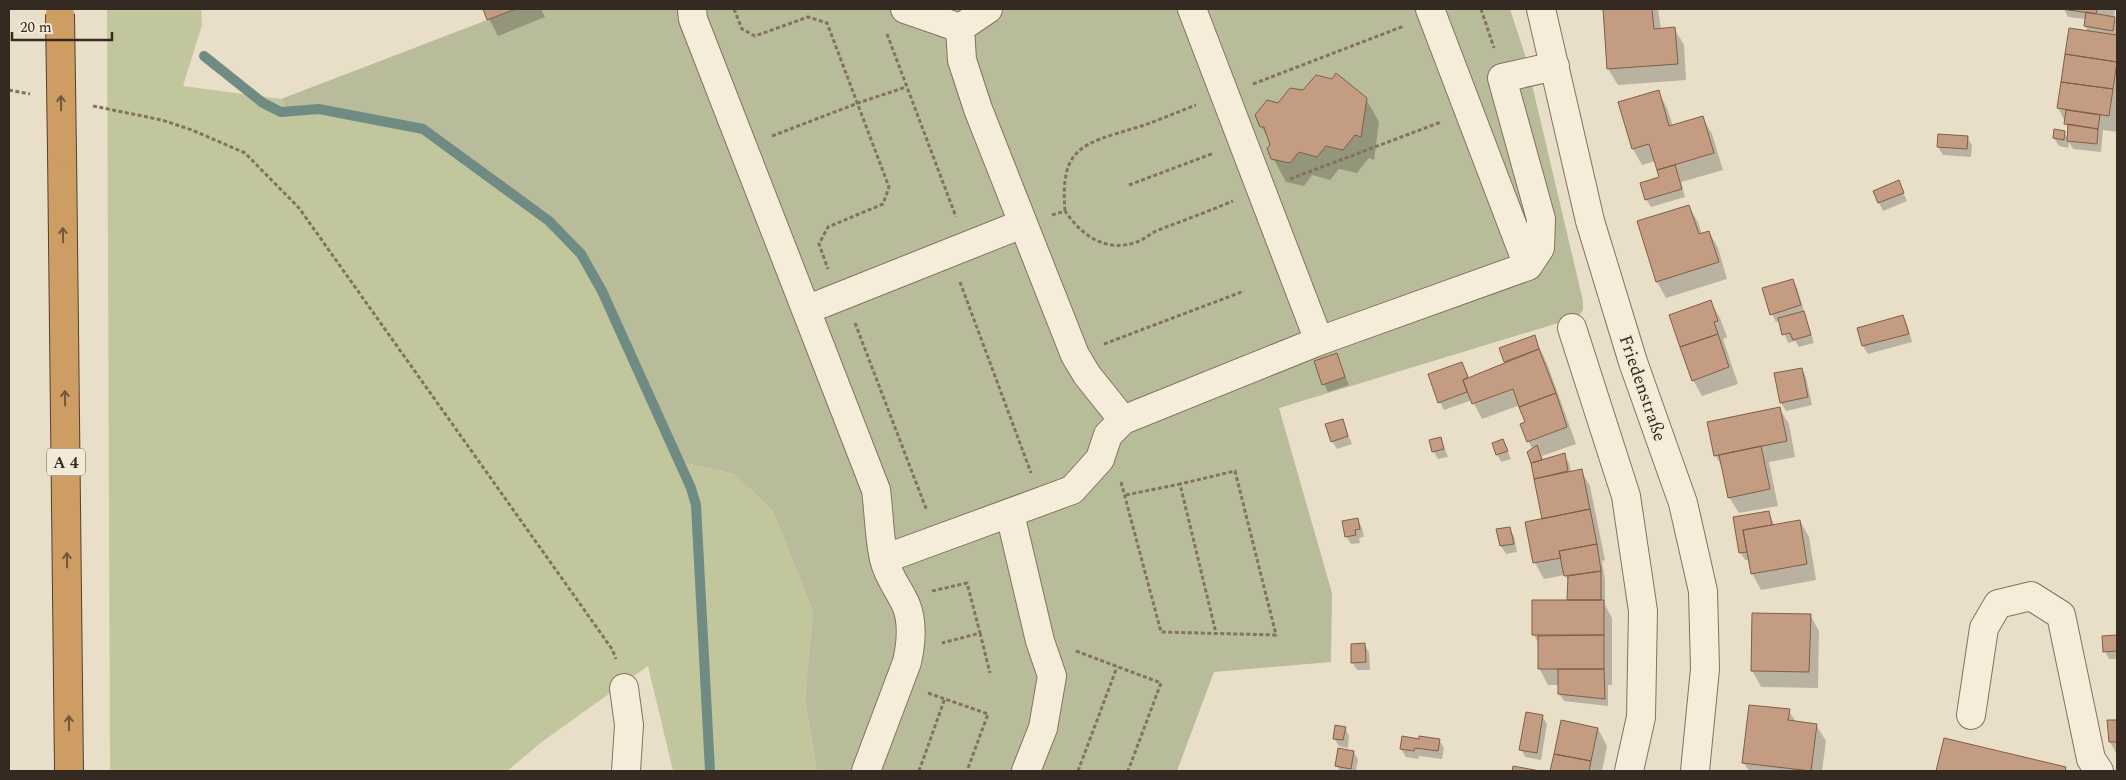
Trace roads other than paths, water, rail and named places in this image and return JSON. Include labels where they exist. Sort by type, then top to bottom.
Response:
[{"type":"highway","name":"A 4","points":[[60,11],[69,771]]},
{"type":"street","points":[[692,9],[693,19],[876,490],[884,559],[889,577],[906,605],[910,624],[910,650],[866,771]]},
{"type":"street","points":[[905,9],[960,28]]},
{"type":"street","points":[[960,28],[988,9]]},
{"type":"street","points":[[1192,9],[1319,341]]},
{"type":"street","points":[[1430,9],[1528,266]]},
{"type":"street","name":"Friedenstraße","points":[[1541,9],[1590,222],[1633,362],[1683,503],[1703,591],[1705,669],[1695,771]]},
{"type":"street","points":[[960,28],[962,60],[1022,224],[1075,355],[1087,375],[1123,420]]},
{"type":"street","points":[[884,559],[1072,490],[1100,459],[1108,436],[1123,420],[1319,341],[1528,266],[1540,248],[1541,219],[1502,78],[1555,66]]},
{"type":"street","points":[[806,310],[1022,224]]},
{"type":"street","points":[[1572,328],[1626,496],[1643,611],[1640,717],[1629,771]]},
{"type":"street","points":[[1010,514],[1040,641],[1052,676],[1043,728],[1026,771]]},
{"type":"street","points":[[1971,716],[1984,628],[1998,604],[2031,596],[2061,615],[2091,758],[2099,771]]},
{"type":"street","points":[[624,688],[629,725],[626,771]]},
{"type":"waterway","points":[[204,56],[263,103],[281,112],[319,109],[423,129],[549,221],[581,254],[602,291],[691,488],[696,505],[710,771]]}]
